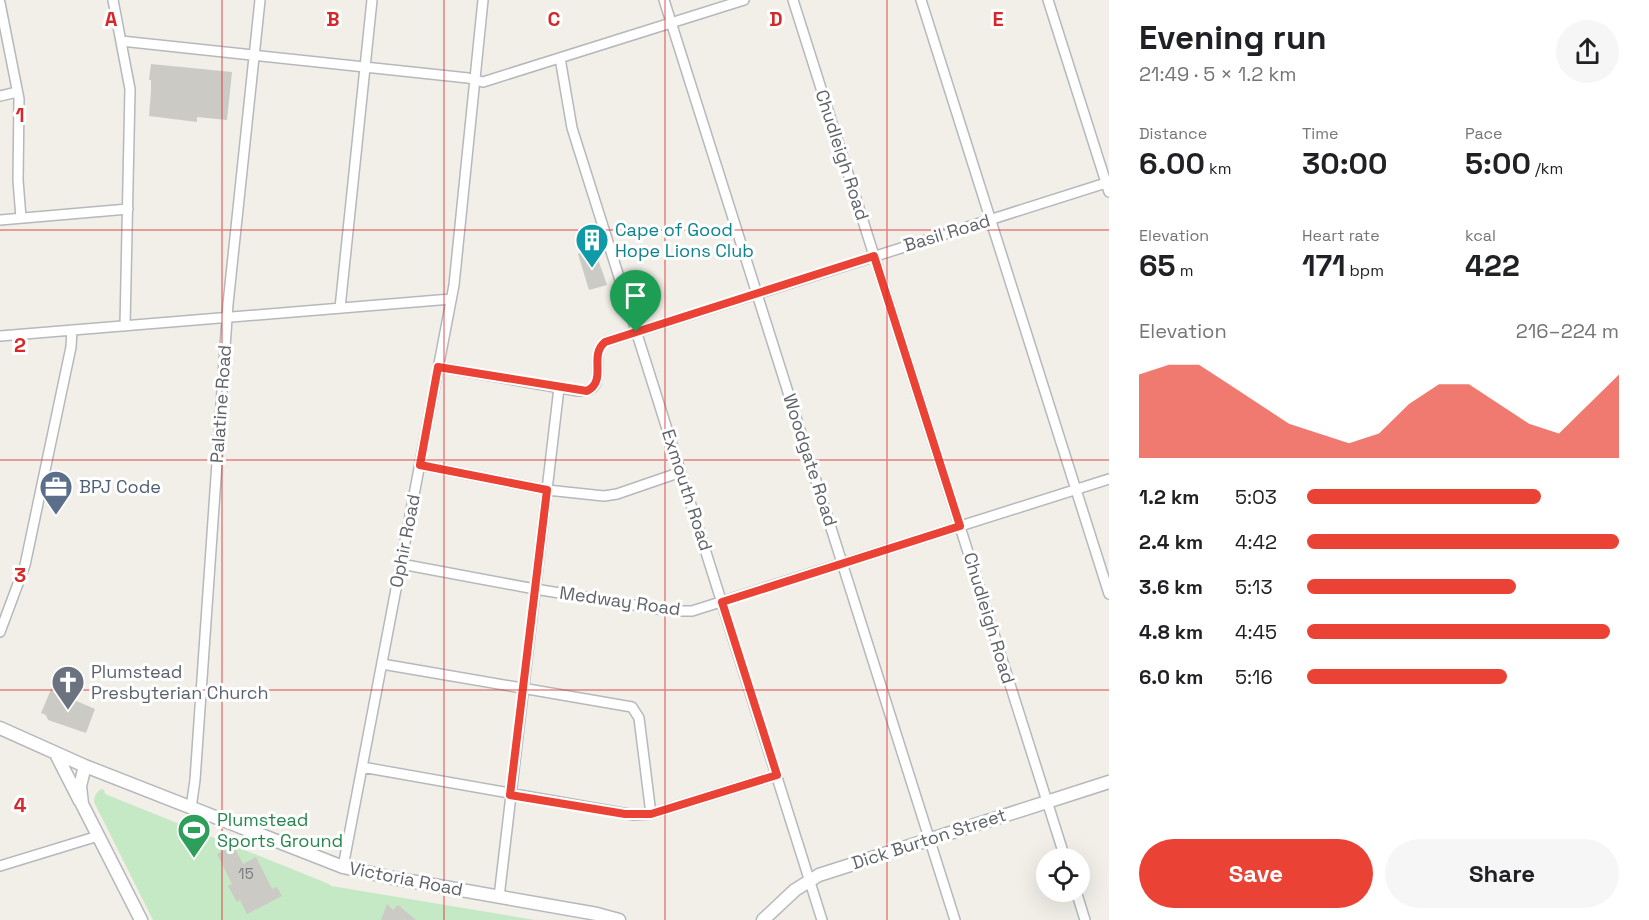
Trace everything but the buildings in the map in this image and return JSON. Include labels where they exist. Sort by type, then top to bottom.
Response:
[{"type":"street","points":[[113,0],[130,89],[125,326]]},
{"type":"street","name":"Palatine Road","points":[[191,808],[195,780],[227,317],[261,0]]},
{"type":"street","points":[[340,308],[372,0]]},
{"type":"street","name":"Ophir Road","points":[[343,867],[451,299],[483,0]]},
{"type":"street","name":"Woodgate Road","points":[[664,0],[955,920]]},
{"type":"street","points":[[121,41],[483,82],[744,0]]},
{"type":"street","name":"Chudleigh Road","points":[[793,0],[1062,848]]},
{"type":"street","points":[[921,0],[1109,594]]},
{"type":"street","points":[[1048,0],[1108,186]]},
{"type":"street","points":[[0,3],[17,92],[21,218]]},
{"type":"street","name":"Exmouth Road","points":[[560,58],[572,128],[822,920]]},
{"type":"street","points":[[0,96],[17,92]]},
{"type":"street","name":"Basil Road","points":[[438,367],[560,388],[582,391],[591,389],[598,379],[597,353],[599,347],[605,342],[991,219],[1108,186]]},
{"type":"street","points":[[0,220],[128,210]]},
{"type":"street","points":[[0,336],[451,299]]},
{"type":"street","points":[[0,632],[25,565],[71,347],[72,330]]},
{"type":"street","points":[[499,897],[560,388]]},
{"type":"street","points":[[420,465],[547,490],[587,495],[611,495],[681,472]]},
{"type":"street","name":"Medway Road","points":[[401,564],[535,589],[679,611],[692,611],[1109,480]]},
{"type":"street","points":[[382,664],[634,709],[639,718],[651,814]]},
{"type":"street","name":"Victoria Road","points":[[0,728],[85,766],[343,867],[619,920]]},
{"type":"street","points":[[56,754],[141,920]]},
{"type":"street","points":[[82,804],[80,786],[85,766]]},
{"type":"street","points":[[362,767],[625,814],[651,814],[777,775]]},
{"type":"street","name":"Dick Burton Street","points":[[763,920],[790,894],[809,880],[834,869],[1109,782]]},
{"type":"street","points":[[0,866],[98,836]]},
{"type":"street","points":[[1079,902],[1085,920]]},
{"type":"green space","name":"Plumstead Sports Ground","points":[[102,789],[105,794],[331,886],[535,920],[153,920],[94,802],[96,794]]},
{"type":"place","name":"Cape of Good Hope Lions Club","points":[[592,269]]},
{"type":"place","name":"BPJ Code","points":[[56,516]]},
{"type":"place","name":"Plumstead Presbyterian Church","points":[[68,711]]},
{"type":"place","name":"Plumstead Sports Ground","points":[[194,859]]},
{"type":"route","points":[[874,256],[960,526],[722,602],[777,775],[651,814],[634,815],[510,795],[547,490],[420,465],[438,367],[587,391],[598,379],[597,353],[599,347],[605,342],[636,332],[874,256]]}]
